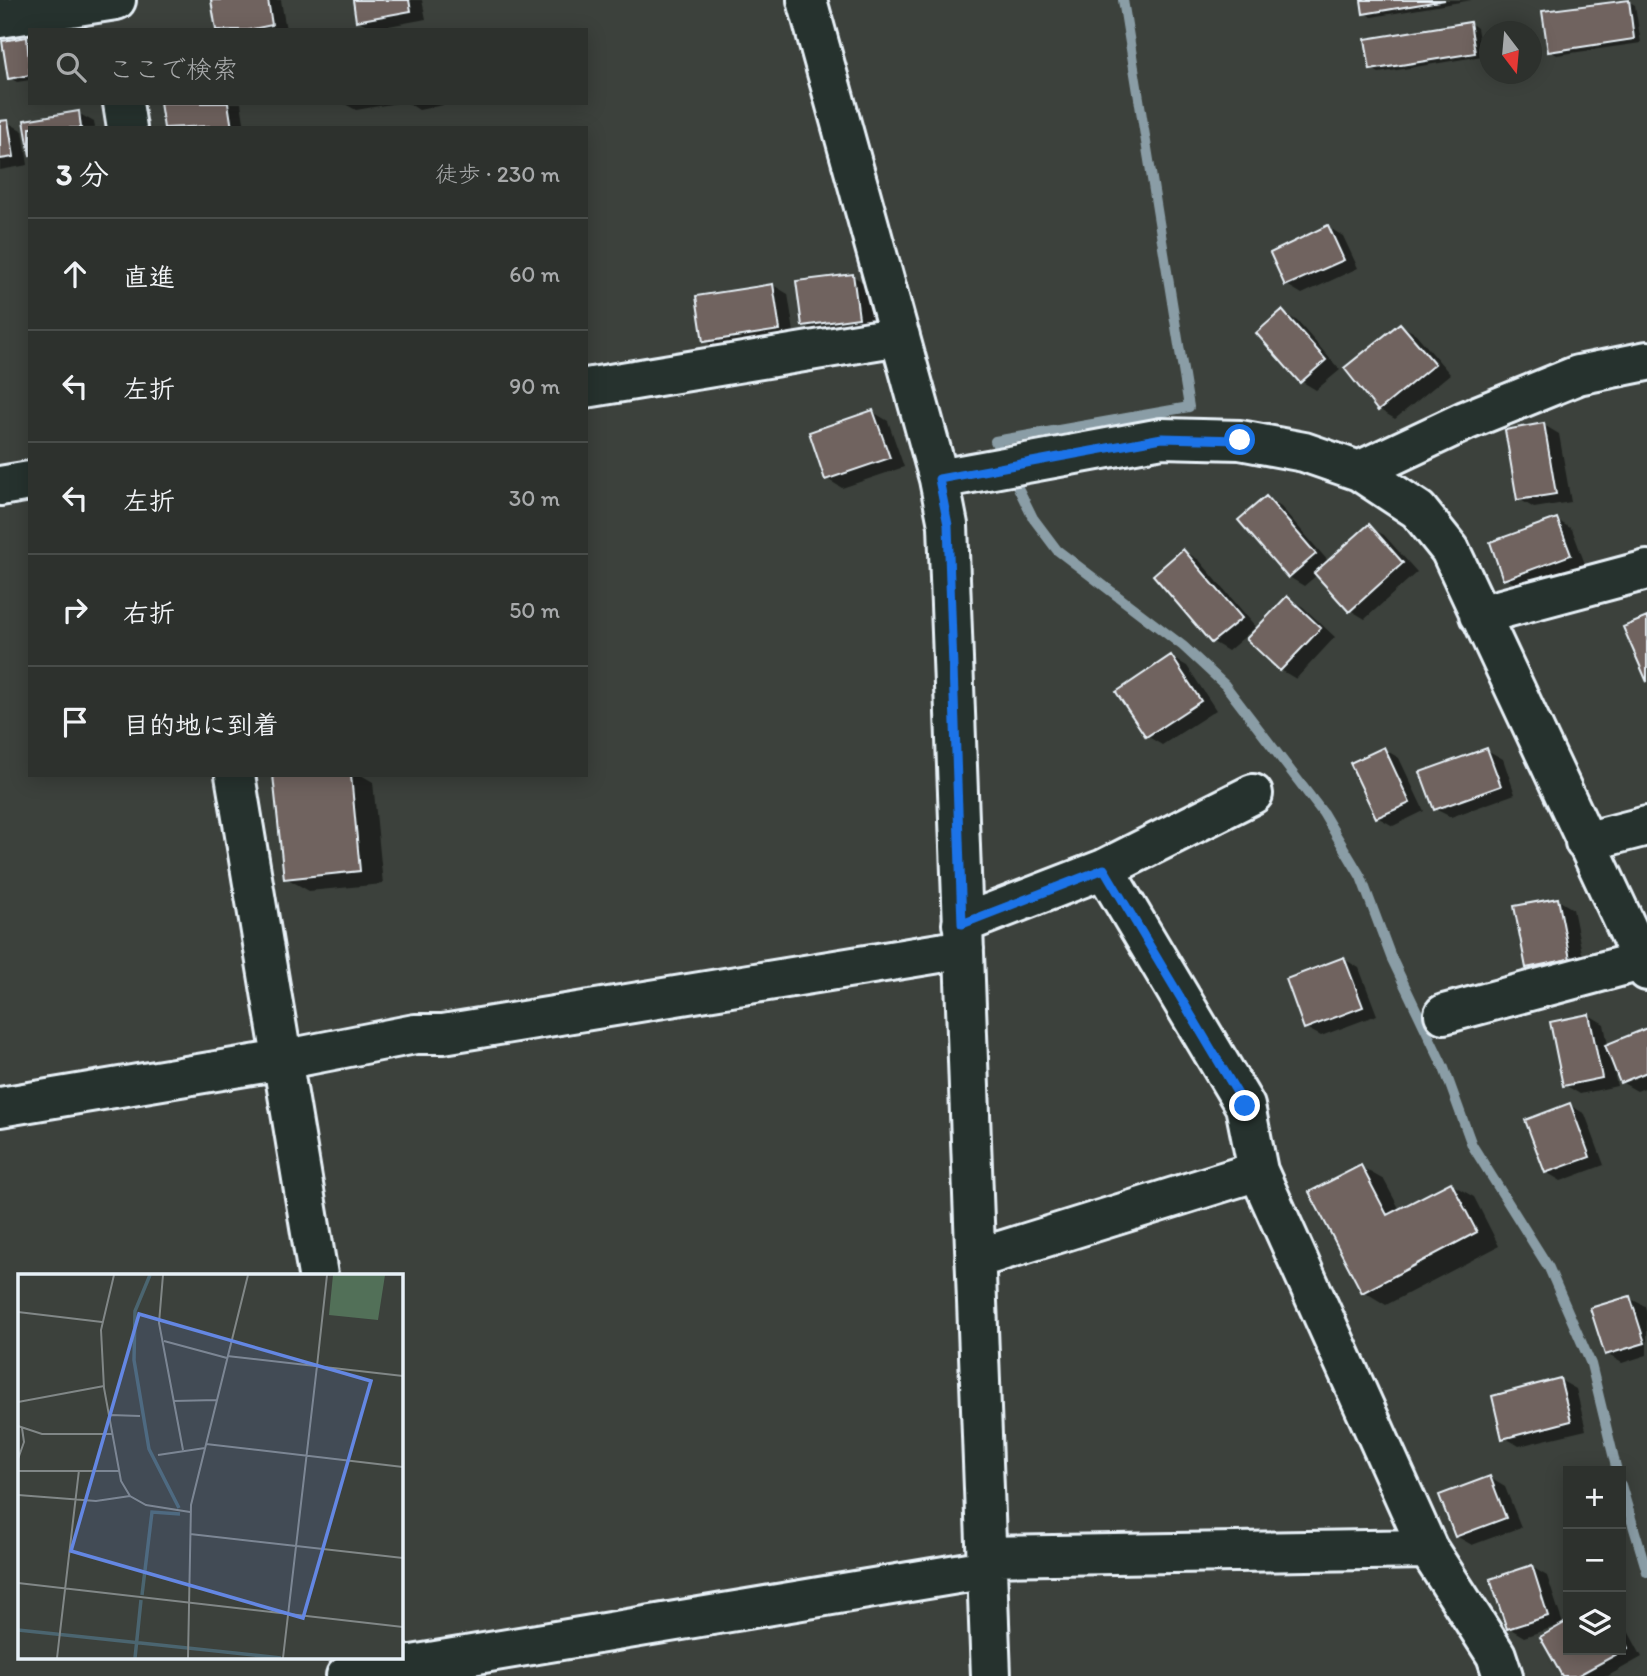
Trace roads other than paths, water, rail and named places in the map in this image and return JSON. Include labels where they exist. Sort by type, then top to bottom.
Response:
[{"type":"street","points":[[807,0],[939,479],[948,525],[991,1676]]},
{"type":"street","points":[[0,18],[110,8]]},
{"type":"street","points":[[123,105],[127,126]]},
{"type":"street","points":[[588,388],[900,336]]},
{"type":"street","points":[[1359,471],[1465,421],[1578,375],[1647,361]]},
{"type":"street","points":[[939,479],[1162,438],[1240,440],[1304,452],[1359,471],[1418,510],[1450,550],[1644,966],[1444,1014]]},
{"type":"street","points":[[0,486],[28,481]]},
{"type":"street","points":[[1479,615],[1647,570]]},
{"type":"street","points":[[234,777],[318,1274]]},
{"type":"street","points":[[0,1107],[282,1060],[415,1034],[443,1034],[963,937],[1253,794]]},
{"type":"street","points":[[1585,842],[1647,826]]},
{"type":"street","points":[[1104,869],[1245,1106],[1258,1171],[1428,1549],[1496,1656],[1503,1676]]},
{"type":"street","points":[[975,1259],[1258,1171]]},
{"type":"street","points":[[374,1670],[987,1562],[1428,1549]]},
{"type":"waterway","points":[[1123,0],[1189,407],[995,441],[1033,518],[1057,550],[1183,646],[1225,685],[1323,813],[1361,877],[1391,957],[1444,1068],[1472,1145],[1549,1268],[1591,1364],[1616,1466]]},
{"type":"waterway","points":[[1626,1502],[1647,1572]]}]
